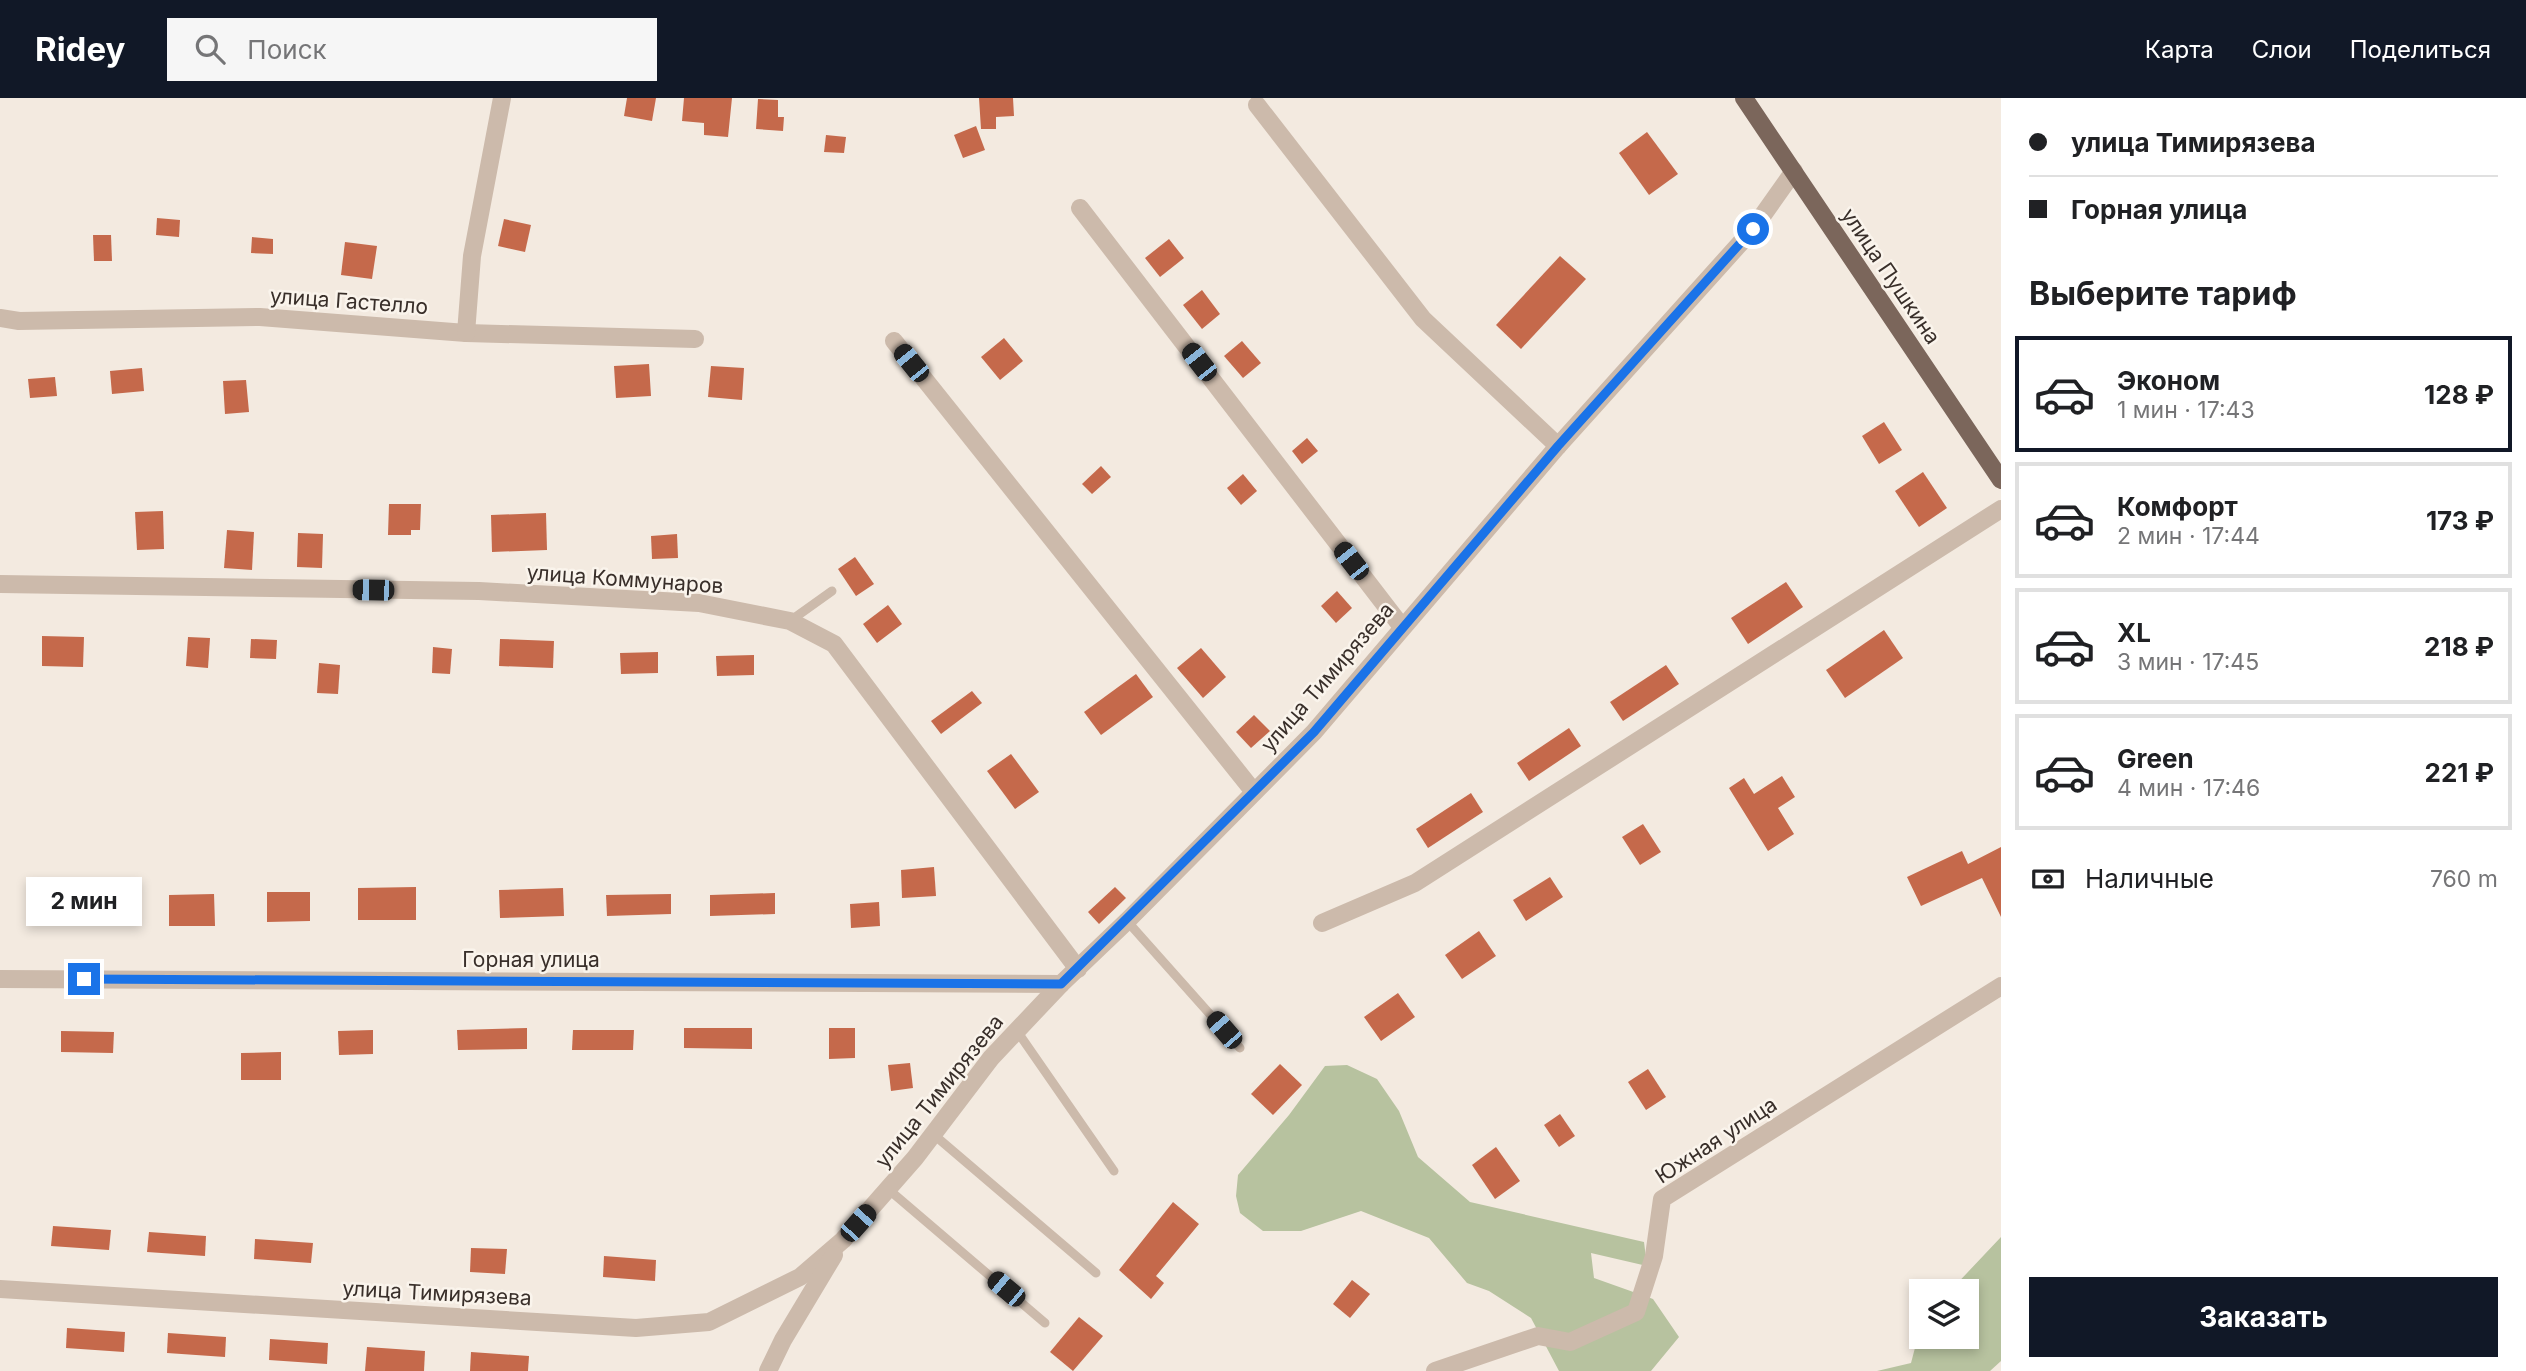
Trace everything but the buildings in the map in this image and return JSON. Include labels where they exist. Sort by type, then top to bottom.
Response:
[{"type":"main road","name":"улица Пушкина","points":[[1744,98],[2001,480]]},
{"type":"street","points":[[466,333],[472,256],[502,98]]},
{"type":"street","points":[[1257,105],[1423,319],[1558,446]]},
{"type":"street","name":"улица Тимирязева","points":[[0,1289],[636,1328],[709,1322],[800,1277],[843,1240],[888,1189],[991,1058],[1061,984],[1314,732],[1558,446],[1753,229],[1794,171]]},
{"type":"street","points":[[1080,208],[1402,627]]},
{"type":"street","name":"улица Гастелло","points":[[0,318],[19,321],[260,317],[466,333],[695,339]]},
{"type":"street","points":[[894,341],[1254,792]]},
{"type":"street","points":[[1322,923],[1415,883],[2001,509]]},
{"type":"street","name":"улица Коммунаров","points":[[0,584],[479,592],[699,604],[790,621],[834,644],[1078,969]]},
{"type":"street","name":"Горная улица","points":[[0,979],[1061,984]]},
{"type":"street","name":"Южная улица","points":[[1435,1371],[1538,1336],[1570,1342],[1636,1312],[1654,1256],[1662,1199],[2001,986]]},
{"type":"street","points":[[768,1371],[783,1340],[843,1240]]},
{"type":"lane","points":[[790,621],[832,591]]},
{"type":"lane","points":[[1127,921],[1240,1048]]},
{"type":"lane","points":[[1017,1031],[1114,1171]]},
{"type":"lane","points":[[933,1134],[1096,1273]]},
{"type":"lane","points":[[888,1189],[1045,1323]]},
{"type":"green space","points":[[1347,1065],[1377,1079],[1399,1111],[1418,1157],[1470,1202],[1644,1242],[1647,1266],[1591,1253],[1594,1278],[1653,1299],[1679,1337],[1651,1371],[1559,1371],[1531,1318],[1489,1291],[1467,1283],[1429,1238],[1361,1211],[1301,1231],[1263,1231],[1240,1213],[1236,1196],[1238,1175],[1289,1115],[1325,1066]]},
{"type":"green space","points":[[2001,1237],[2001,1361],[1990,1371],[1877,1371],[1911,1363],[1915,1349],[1979,1349],[1979,1279],[1961,1279]]},
{"type":"route","points":[[84,979],[1061,984],[1314,732],[1558,446],[1753,229]]}]
